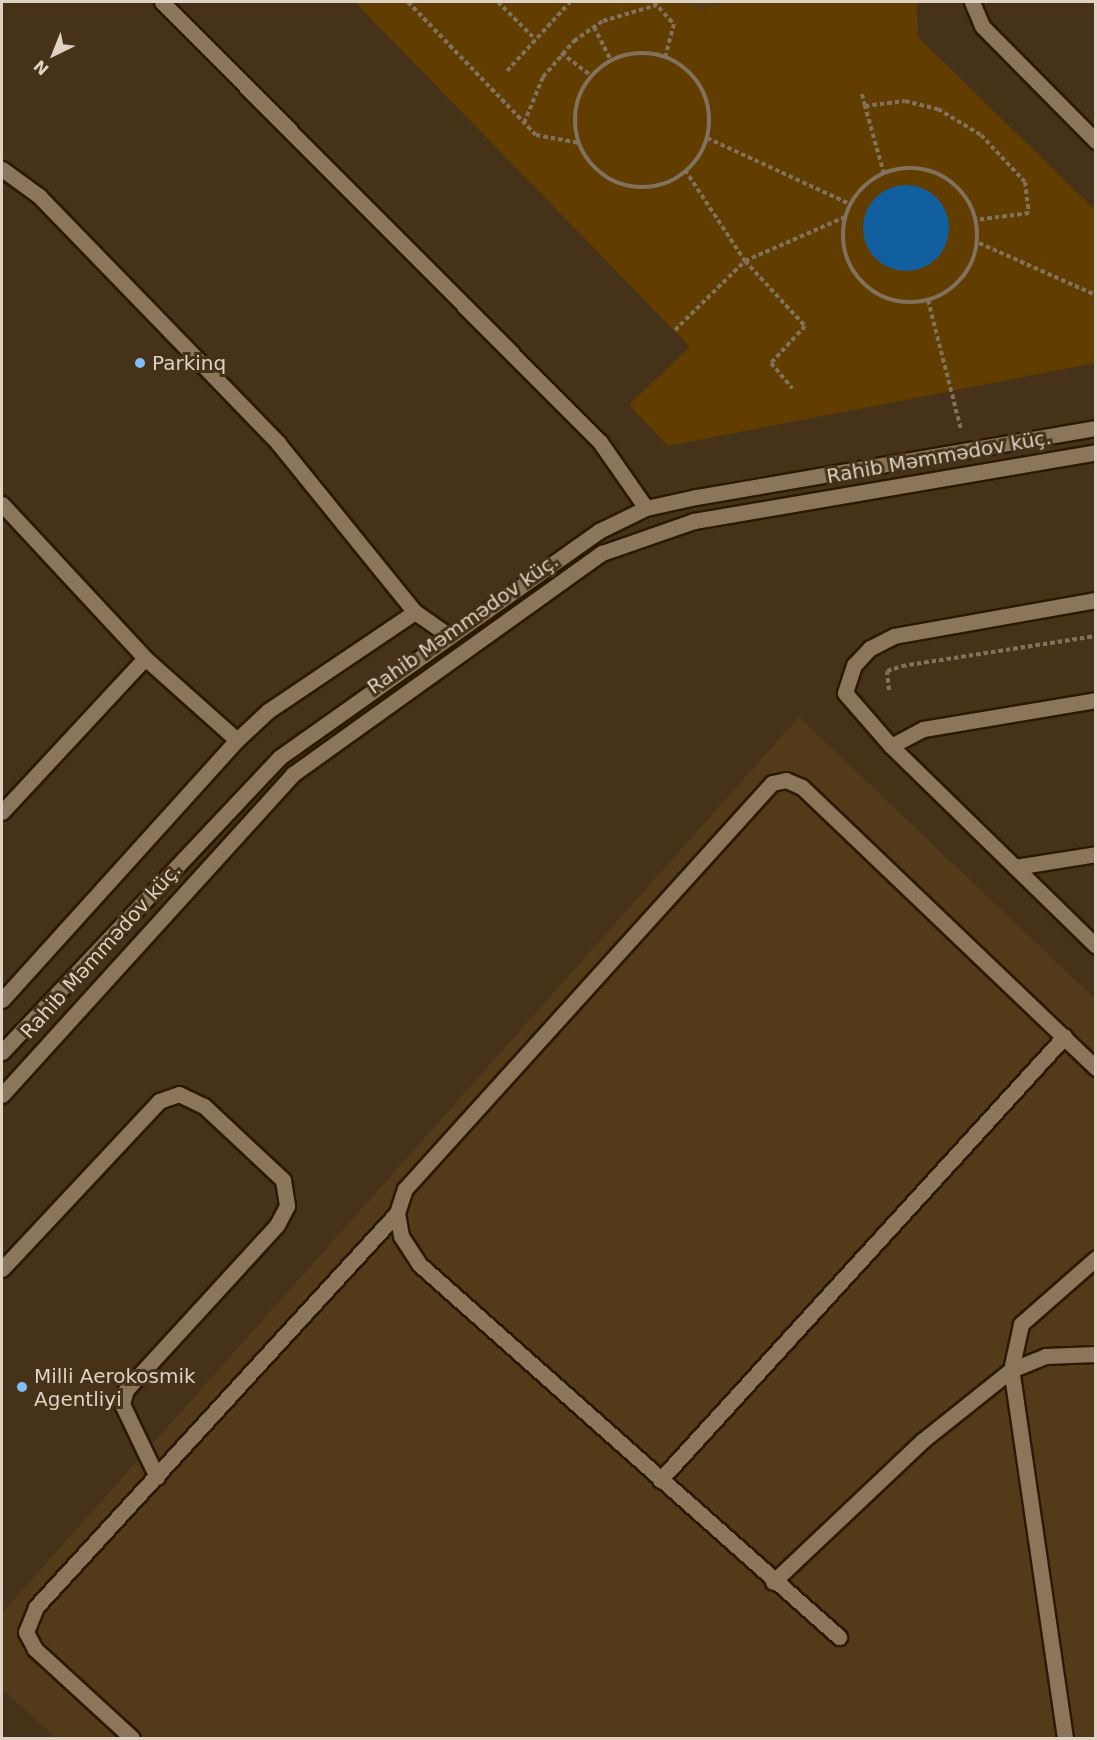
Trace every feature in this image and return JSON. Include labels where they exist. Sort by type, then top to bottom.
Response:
[{"type":"main road","points":[[162,2],[600,442],[646,507],[657,530]]},
{"type":"main road","points":[[972,2],[982,26],[1095,141]]},
{"type":"main road","points":[[2,169],[39,196],[278,443],[415,612],[448,635]]},
{"type":"main road","points":[[2,1052],[257,779],[316,728],[599,531],[646,507],[1095,428]]},
{"type":"main road","name":"Rahib Məmmədov küç.","points":[[2,1095],[272,794],[359,723],[560,580],[602,553],[657,530],[1095,452]]},
{"type":"main road","points":[[2,504],[145,658],[237,740]]},
{"type":"main road","points":[[1095,600],[894,636],[870,648],[854,665],[845,693],[891,746],[1095,946]]},
{"type":"main road","points":[[2,1000],[237,740],[268,711],[415,612]]},
{"type":"main road","points":[[2,812],[145,658]]},
{"type":"main road","points":[[891,746],[923,729],[1095,700]]},
{"type":"main road","points":[[257,779],[272,794]]},
{"type":"main road","points":[[132,1738],[35,1649],[26,1632],[36,1607],[397,1213],[405,1189],[772,783],[786,780],[802,787],[1095,1068]]},
{"type":"main road","points":[[1015,867],[1095,854]]},
{"type":"main road","points":[[660,1480],[1064,1037]]},
{"type":"main road","points":[[2,1269],[159,1101],[179,1094],[204,1106],[283,1180],[287,1206],[277,1225],[126,1389],[122,1404],[157,1477]]},
{"type":"main road","points":[[397,1213],[401,1236],[419,1264],[773,1582],[839,1637]]},
{"type":"main road","points":[[1065,1738],[1011,1370],[1022,1324],[1095,1258]]},
{"type":"main road","points":[[773,1582],[922,1441],[1011,1370],[1045,1356],[1095,1354]]},
{"type":"path","points":[[408,2],[524,123],[553,142],[579,143]]},
{"type":"path","points":[[498,2],[533,37]]},
{"type":"path","points":[[507,71],[533,37],[570,2]]},
{"type":"path","points":[[524,123],[543,76],[561,53],[594,27],[656,3],[674,24],[665,58]]},
{"type":"path","points":[[594,27],[612,61]]},
{"type":"path","points":[[561,53],[592,76]]},
{"type":"path","points":[[634,54],[665,58],[699,83],[709,110],[707,138],[685,170],[673,180],[646,187],[618,183],[595,167],[579,143],[575,116],[592,76],[612,61],[634,54]]},
{"type":"path","points":[[862,94],[884,174]]},
{"type":"path","points":[[865,106],[905,101],[938,109],[981,135],[1025,183],[1029,213],[975,220]]},
{"type":"path","points":[[707,138],[850,204]]},
{"type":"path","points":[[920,168],[947,179],[967,199],[975,220],[979,243],[965,274],[928,300],[902,302],[877,294],[857,277],[845,254],[846,216],[850,204],[867,182],[884,174],[920,168]]},
{"type":"path","points":[[685,170],[745,261],[805,326],[771,363],[792,388]]},
{"type":"path","points":[[675,330],[745,261],[846,216]]},
{"type":"path","points":[[979,243],[1095,295]]},
{"type":"path","points":[[928,300],[967,450]]},
{"type":"path","points":[[889,690],[887,671],[902,666],[1095,636]]},
{"type":"shaded area","points":[[355,2],[684,2],[702,10],[727,2],[917,2],[918,37],[1095,210],[1095,363],[668,446],[629,405],[690,347]]},
{"type":"shaded area","points":[[684,2],[727,2],[702,10]]},
{"type":"shaded area","points":[[799,717],[1095,999],[1095,1738],[56,1738],[2,1689],[2,1613]]},
{"type":"water","points":[[906,185],[923,188],[937,197],[946,211],[949,228],[946,245],[937,259],[923,268],[906,271],[889,268],[875,259],[866,245],[863,228],[866,211],[875,197],[889,188]]},
{"type":"place","name":"Parkinq","points":[[140,363]]},
{"type":"place","name":"Milli Aerokosmik Agentliyi","points":[[22,1387]]}]
